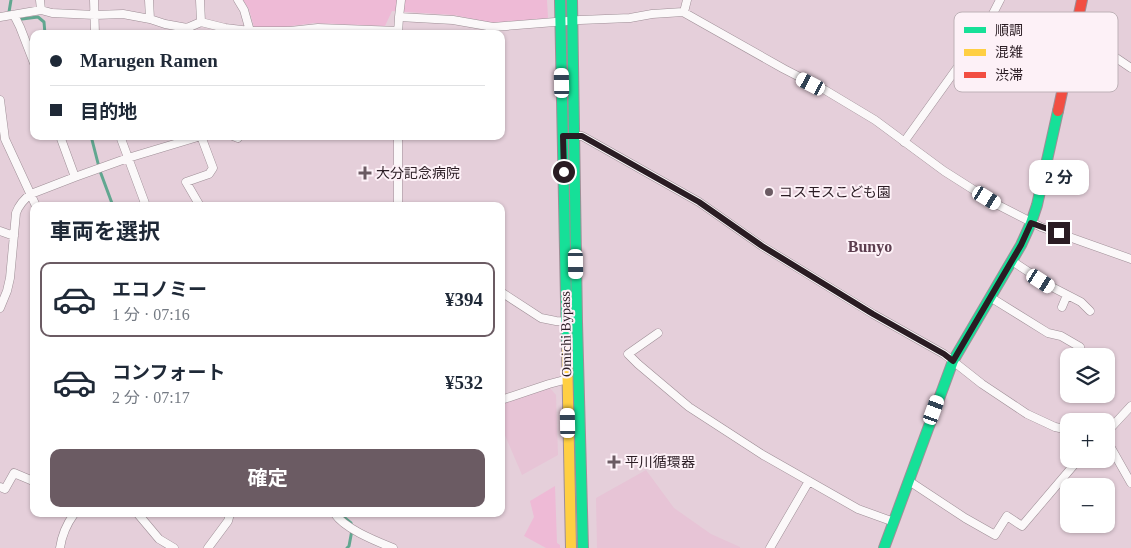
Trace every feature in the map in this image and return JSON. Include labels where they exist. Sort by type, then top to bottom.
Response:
[{"type":"main road","name":"Omichi Bypass","points":[[560,0],[569,136]]},
{"type":"main road","name":"Omichi Bypass","points":[[571,548],[567,380],[572,322],[569,136],[572,0]]},
{"type":"main road","points":[[884,548],[953,361],[1012,261],[1031,223],[1037,205],[1062,92]]},
{"type":"main road","name":"Omichi Bypass","points":[[572,322],[578,371],[583,548]]},
{"type":"street","points":[[40,0],[41,10]]},
{"type":"street","points":[[94,0],[95,30]]},
{"type":"street","points":[[149,0],[150,19]]},
{"type":"street","points":[[200,0],[201,22]]},
{"type":"street","points":[[238,0],[244,10],[250,30]]},
{"type":"street","points":[[398,30],[401,0]]},
{"type":"street","points":[[684,12],[686,0]]},
{"type":"street","points":[[994,12],[1000,0]]},
{"type":"street","points":[[0,17],[41,10],[52,13],[124,14],[187,28],[201,22],[242,30]]},
{"type":"street","points":[[399,17],[453,20],[493,27],[572,20],[630,18],[681,11],[775,65],[854,107],[977,193],[1031,223],[1131,259]]},
{"type":"street","points":[[14,15],[30,53]]},
{"type":"street","points":[[209,30],[210,24]]},
{"type":"street","points":[[299,30],[318,28],[358,30]]},
{"type":"street","points":[[1118,59],[1131,68]]},
{"type":"street","points":[[904,142],[954,72]]},
{"type":"street","points":[[0,100],[5,139],[34,202]]},
{"type":"street","points":[[569,136],[582,136],[699,202],[762,246],[873,314],[944,354],[982,384],[1027,414],[1060,428]]},
{"type":"street","points":[[61,140],[75,177]]},
{"type":"street","points":[[121,140],[144,202]]},
{"type":"street","points":[[0,308],[10,278],[15,219],[18,207],[26,198],[31,194],[75,177],[128,158],[188,140]]},
{"type":"street","points":[[198,202],[186,182],[209,174],[213,168],[202,140]]},
{"type":"street","points":[[398,140],[398,202]]},
{"type":"street","points":[[0,231],[14,236]]},
{"type":"street","points":[[1012,261],[1050,286],[1081,302],[1090,311]]},
{"type":"street","points":[[505,295],[541,318],[572,322]]},
{"type":"street","points":[[1062,307],[1067,295]]},
{"type":"street","points":[[990,297],[1048,334],[1061,336],[1080,347]]},
{"type":"street","points":[[658,333],[628,354],[688,407],[763,455],[809,481],[858,508],[894,522]]},
{"type":"street","points":[[505,399],[567,380],[578,371]]},
{"type":"street","points":[[1115,424],[1131,406]]},
{"type":"street","points":[[1115,455],[1131,483]]},
{"type":"street","points":[[909,481],[965,518],[995,535],[1007,516],[1022,526],[1071,468]]},
{"type":"street","points":[[0,487],[5,489],[14,473],[30,480]]},
{"type":"street","points":[[770,548],[809,481]]},
{"type":"street","points":[[60,548],[62,534],[72,517]]},
{"type":"street","points":[[140,517],[159,539],[174,548]]},
{"type":"street","points":[[208,548],[228,522],[229,517]]},
{"type":"street","points":[[337,517],[348,526],[393,548]]},
{"type":"shaded area","points":[[243,0],[547,0],[548,18],[493,23],[454,15],[392,11],[385,26],[314,23],[284,27],[254,27],[249,9]]},
{"type":"shaded area","points":[[550,388],[556,395],[558,455],[522,475],[505,435],[505,403]]},
{"type":"shaded area","points":[[646,470],[674,508],[711,534],[740,548],[597,548],[596,498]]},
{"type":"shaded area","points":[[555,486],[557,543],[560,545],[560,548],[546,548],[524,536],[534,517],[530,501]]},
{"type":"waterway","points":[[11,0],[9,12],[11,13]]},
{"type":"waterway","points":[[16,16],[22,19],[38,17],[44,22],[45,30]]},
{"type":"waterway","points":[[92,140],[100,171],[112,202]]},
{"type":"waterway","points":[[344,517],[351,523],[352,530],[347,548]]},
{"type":"traffic: fast","points":[[560,0],[567,350]]},
{"type":"traffic: fast","points":[[572,0],[583,548]]},
{"type":"traffic: fast","points":[[884,548],[953,361],[1021,245],[1031,223],[1037,205],[1058,111]]},
{"type":"traffic: slow","points":[[567,350],[571,548]]},
{"type":"traffic: jam","points":[[1079,12],[1082,0]]},
{"type":"traffic: jam","points":[[1058,111],[1062,92]]},
{"type":"place","name":"大分記念病院","points":[[365,173]]},
{"type":"place","name":"コスモスこども園","points":[[769,192]]},
{"type":"place","name":"平川循環器","points":[[614,462]]},
{"type":"district","name":"Bunyo","points":[[870,246]]},
{"type":"route","points":[[564,172],[563,136],[582,136],[699,202],[762,246],[953,361],[1021,245],[1031,223],[1059,233]]}]
